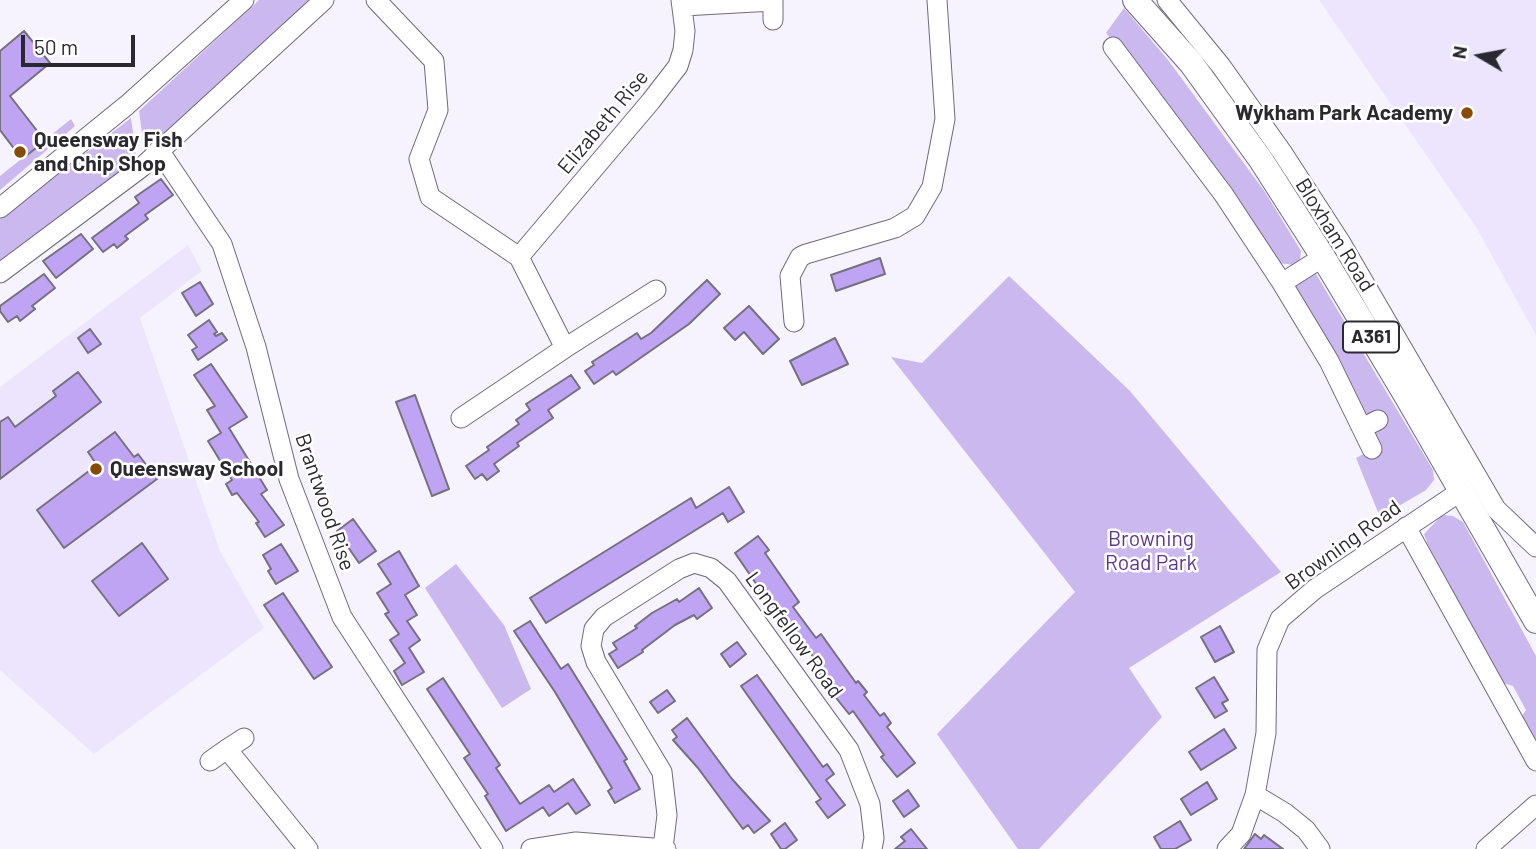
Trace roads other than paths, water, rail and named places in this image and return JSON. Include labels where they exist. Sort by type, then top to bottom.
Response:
[{"type":"main road","name":"Bloxham Road","points":[[1135,0],[1191,63],[1261,160],[1407,397],[1536,621]]},
{"type":"street","points":[[0,208],[127,105],[243,0]]},
{"type":"street","points":[[0,273],[142,167],[324,0]]},
{"type":"street","points":[[376,0],[434,61],[438,110],[419,159],[430,197],[519,257],[565,348]]},
{"type":"street","points":[[794,322],[790,276],[800,257],[895,228],[915,216],[932,187],[946,119],[937,0]]},
{"type":"street","name":"Bloxham Road","points":[[1167,0],[1228,77],[1282,152],[1341,243],[1496,509],[1536,547]]},
{"type":"street","points":[[682,3],[773,1],[773,20]]},
{"type":"street","name":"Elizabeth Rise","points":[[519,257],[678,66],[685,31],[682,3]]},
{"type":"street","points":[[1113,47],[1224,195],[1282,283],[1370,424],[1372,449]]},
{"type":"street","name":"Brantwood Rise","points":[[159,150],[222,244],[256,347],[289,479],[342,617],[493,849]]},
{"type":"street","name":"Bloxham Road","points":[[1282,283],[1323,257]]},
{"type":"street","points":[[461,418],[656,290]]},
{"type":"street","name":"Browning Road","points":[[1227,849],[1241,834],[1255,795],[1266,733],[1267,650],[1280,620],[1315,589],[1461,491]]},
{"type":"street","points":[[1406,527],[1536,761]]},
{"type":"street","name":"Longfellow Road","points":[[665,849],[667,815],[662,772],[596,662],[591,646],[594,629],[604,617],[679,569],[694,563],[711,568],[727,581],[849,750],[870,804],[874,838],[872,849]]},
{"type":"street","points":[[210,761],[236,743],[308,849]]},
{"type":"street","points":[[1255,795],[1285,813],[1306,830],[1320,849]]},
{"type":"street","points":[[1486,849],[1536,805]]},
{"type":"street","points":[[531,849],[576,842],[665,849]]},
{"type":"place","name":"Wykham Park Academy","points":[[1467,113]]},
{"type":"place","name":"Queensway Fish and Chip Shop","points":[[20,152]]},
{"type":"place","name":"Queensway School","points":[[96,469]]},
{"type":"park label","name":"Browning Road Park","points":[[1151,551]]}]
